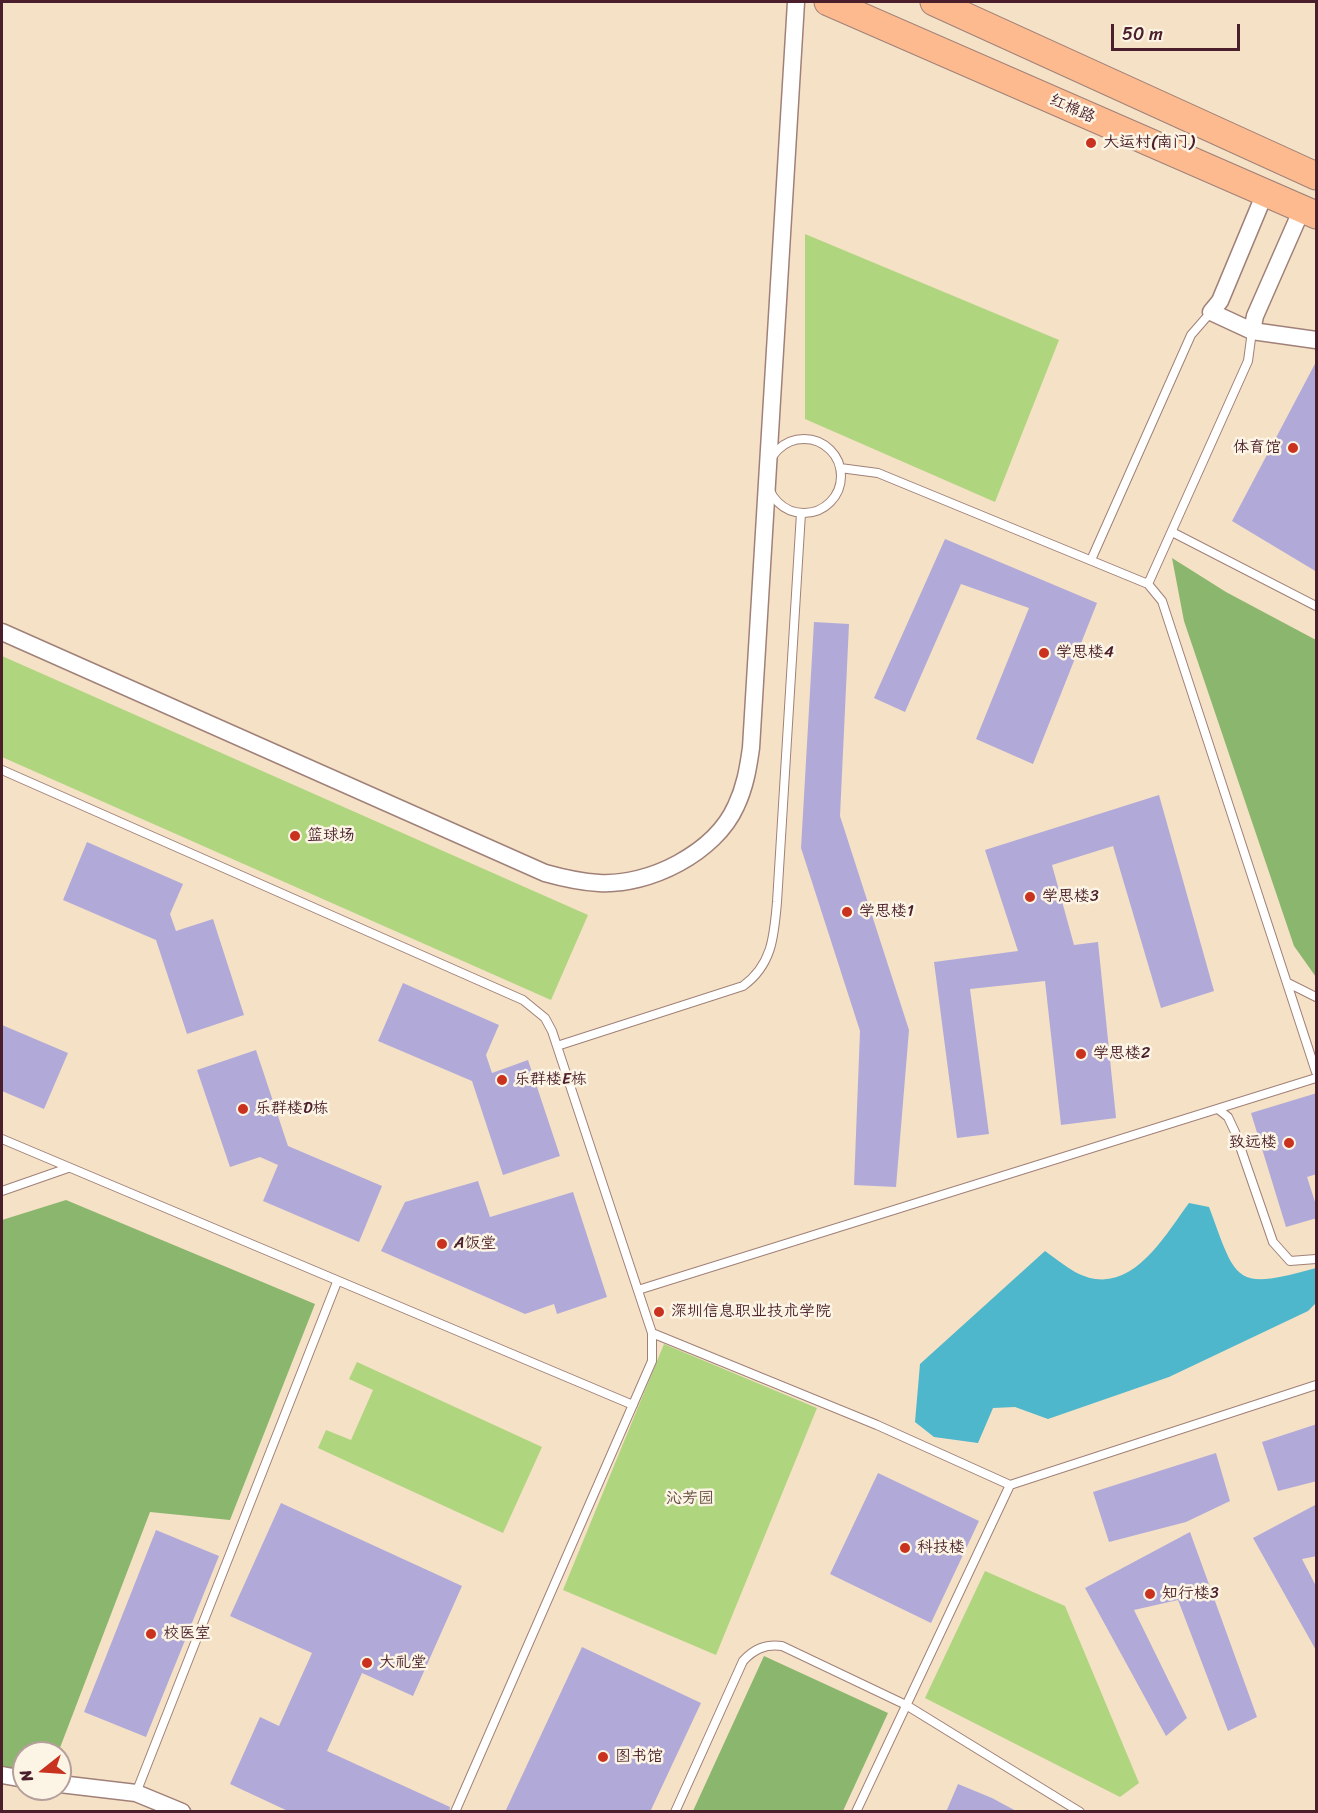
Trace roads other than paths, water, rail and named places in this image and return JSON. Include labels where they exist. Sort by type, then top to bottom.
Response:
[{"type":"main road","name":"红棉路","points":[[828,2],[1309,212]]},
{"type":"main road","points":[[934,2],[1317,176]]},
{"type":"street","points":[[2,632],[545,873],[584,882],[626,881],[680,862],[701,848],[736,808],[746,781],[751,748],[796,2]]},
{"type":"street","points":[[1265,193],[1220,301],[1212,312],[1252,331],[1317,340]]},
{"type":"street","points":[[1252,331],[1255,316],[1309,212]]},
{"type":"street","points":[[72,1785],[136,1793],[182,1812]]},
{"type":"lane","points":[[1091,560],[1191,335],[1212,312]]},
{"type":"lane","points":[[1148,584],[1248,361],[1252,331]]},
{"type":"lane","points":[[796,440],[819,442],[829,448],[840,468],[841,480],[832,501],[823,508],[801,513],[780,504],[772,495],[767,472],[776,451],[796,440]]},
{"type":"lane","points":[[840,468],[878,473],[1091,560],[1148,584],[1162,601],[1317,1072]]},
{"type":"lane","points":[[558,1046],[743,986],[756,976],[765,964],[774,935],[777,902],[801,513]]},
{"type":"lane","points":[[1172,532],[1317,606]]},
{"type":"lane","points":[[2,770],[523,1000],[545,1018],[558,1046],[652,1333],[652,1361],[455,1812]]},
{"type":"lane","points":[[1288,983],[1317,997]]},
{"type":"lane","points":[[638,1290],[1317,1078]]},
{"type":"lane","points":[[1218,1109],[1228,1117],[1235,1132],[1273,1242],[1290,1261],[1317,1259]]},
{"type":"lane","points":[[2,1139],[633,1405]]},
{"type":"lane","points":[[2,1191],[68,1168]]},
{"type":"lane","points":[[136,1793],[337,1282]]},
{"type":"lane","points":[[652,1333],[877,1425],[1010,1485],[1317,1385]]},
{"type":"lane","points":[[856,1812],[1010,1485]]},
{"type":"lane","points":[[675,1812],[743,1661],[760,1648],[782,1646],[906,1705],[1080,1812]]},
{"type":"water","points":[[1189,1203],[1209,1207],[1226,1251],[1233,1265],[1242,1274],[1253,1279],[1268,1279],[1316,1268],[1316,1303],[1308,1311],[1169,1377],[1048,1419],[1015,1407],[993,1408],[978,1443],[934,1437],[915,1422],[920,1364],[1045,1251],[1075,1272],[1094,1279],[1112,1278],[1128,1272],[1142,1262],[1168,1233]]},
{"type":"place","name":"大运村(南门)","points":[[1091,143]]},
{"type":"place","name":"体育馆","points":[[1293,448]]},
{"type":"place","name":"学思楼4","points":[[1044,653]]},
{"type":"place","name":"篮球场","points":[[295,836]]},
{"type":"place","name":"学思楼3","points":[[1030,897]]},
{"type":"place","name":"学思楼1","points":[[847,912]]},
{"type":"place","name":"学思楼2","points":[[1081,1054]]},
{"type":"place","name":"乐群楼E栋","points":[[502,1080]]},
{"type":"place","name":"乐群楼D栋","points":[[243,1109]]},
{"type":"place","name":"致远楼","points":[[1289,1143]]},
{"type":"place","name":"A饭堂","points":[[442,1244]]},
{"type":"place","name":"深圳信息职业技术学院","points":[[659,1312]]},
{"type":"place","name":"科技楼","points":[[905,1548]]},
{"type":"place","name":"知行楼3","points":[[1150,1594]]},
{"type":"place","name":"校医室","points":[[151,1634]]},
{"type":"place","name":"大礼堂","points":[[367,1663]]},
{"type":"place","name":"图书馆","points":[[603,1757]]},
{"type":"park label","name":"沁芳园","points":[[690,1499]]}]
